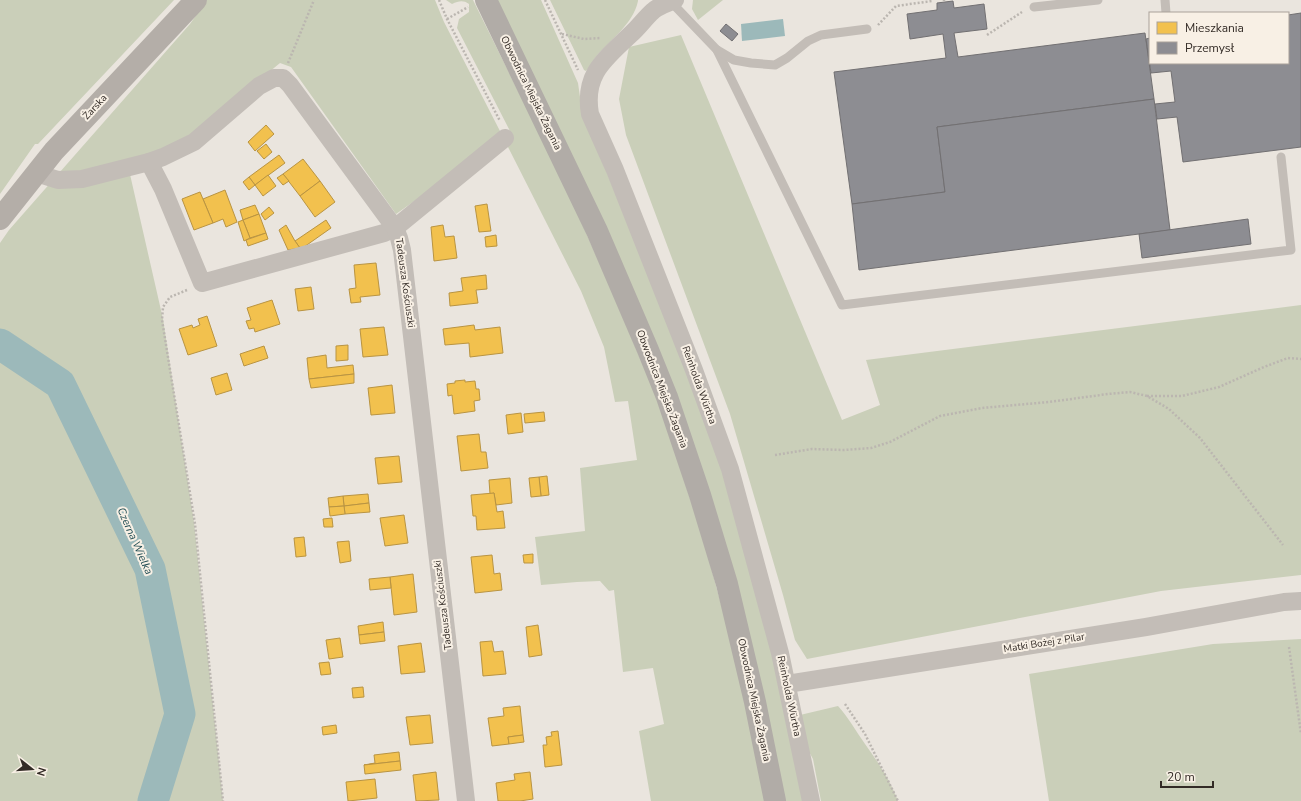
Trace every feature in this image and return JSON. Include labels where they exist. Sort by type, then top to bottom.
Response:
[{"type":"main road","name":"Obwodnica Miejska Żagania","points":[[477,3],[596,231],[667,397],[696,482],[727,584],[755,702],[775,801]]},
{"type":"street","name":"Żarska","points":[[0,219],[54,151],[196,0]]},
{"type":"street","points":[[653,5],[673,1]]},
{"type":"street","name":"Reinholda Würtha","points":[[653,5],[628,37],[598,66],[590,85],[590,114],[615,170],[680,334],[730,469],[762,581],[787,684],[811,801]]},
{"type":"street","points":[[36,173],[48,178],[69,180],[94,176],[149,162],[177,151],[194,142],[259,86],[274,78],[283,78]]},
{"type":"street","name":"Tadeusza Kościuszki","points":[[283,78],[290,85],[395,228],[399,238],[403,258],[466,801]]},
{"type":"street","points":[[149,162],[164,189],[202,283],[384,233],[395,228],[505,138]]},
{"type":"street","name":"Matki Bożej z Pilar","points":[[787,684],[1146,627],[1284,602],[1301,601]]},
{"type":"lane","points":[[1034,7],[1098,0]]},
{"type":"lane","points":[[1165,0],[1166,12]]},
{"type":"lane","points":[[673,1],[717,50],[842,305],[1291,250],[1281,157]]},
{"type":"lane","points":[[717,50],[734,60],[775,65],[787,58],[808,41],[820,35],[867,29]]},
{"type":"path","points":[[283,78],[314,0]]},
{"type":"path","points":[[439,0],[447,19],[507,134],[505,138]]},
{"type":"path","points":[[545,0],[589,95]]},
{"type":"path","points":[[867,29],[877,26],[896,6],[932,0]]},
{"type":"path","points":[[447,19],[477,3]]},
{"type":"path","points":[[987,35],[1024,10],[1034,7]]},
{"type":"path","points":[[561,34],[584,39],[628,37]]},
{"type":"path","points":[[202,283],[170,297],[163,307],[162,320],[195,524],[223,801]]},
{"type":"path","points":[[775,455],[812,449],[844,450],[871,448],[890,442],[940,416],[982,408],[1049,402],[1123,392],[1147,396],[1182,396],[1219,387],[1288,358],[1301,359]]},
{"type":"path","points":[[1147,396],[1168,409],[1200,438],[1283,544]]},
{"type":"path","points":[[1289,647],[1301,734]]},
{"type":"path","points":[[845,704],[865,734],[898,801]]},
{"type":"green space","points":[[0,0],[174,0],[38,144],[35,144],[0,194]]},
{"type":"green space","points":[[207,0],[435,0],[444,22],[501,133],[440,183],[396,214],[291,67],[280,63],[203,127],[129,170],[163,319],[194,522],[223,801],[0,801],[0,243],[9,230],[190,24]]},
{"type":"green space","points":[[446,0],[473,0],[567,190],[653,389],[670,436],[705,545],[735,656],[766,801],[651,801],[639,731],[664,724],[653,668],[623,672],[614,590],[609,591],[600,581],[541,585],[535,537],[585,531],[580,468],[637,460],[628,401],[615,402],[604,347],[581,291],[507,145],[511,133],[457,28],[459,19],[469,12],[469,4],[461,1],[452,4]]},
{"type":"green space","points":[[497,0],[541,0],[578,83],[582,111],[708,423],[755,578],[806,801],[785,801],[737,589]]},
{"type":"green space","points":[[550,0],[638,1],[635,10],[626,25],[601,51],[586,71],[584,70]]},
{"type":"green space","points":[[693,0],[723,0],[698,20],[692,9]]},
{"type":"green space","points":[[681,35],[842,420],[880,405],[866,360],[1301,305],[1301,575],[1161,591],[807,659],[795,640],[730,414],[626,135],[619,99],[629,47]]},
{"type":"green space","points":[[1301,639],[1301,801],[1049,801],[1029,674],[1213,644]]},
{"type":"green space","points":[[838,706],[849,719],[879,764],[898,801],[821,801],[813,759],[806,746],[800,715]]},
{"type":"water","points":[[783,19],[785,36],[742,41],[741,24]]},
{"type":"building: Mieszkania","points":[[266,125],[274,134],[255,151],[248,142]]},
{"type":"building: Mieszkania","points":[[266,144],[272,152],[264,159],[257,151]]},
{"type":"building: Mieszkania","points":[[279,155],[285,163],[255,185],[249,177]]},
{"type":"building: Mieszkania","points":[[303,159],[320,181],[300,196],[283,174]]},
{"type":"building: Mieszkania","points":[[283,174],[289,181],[283,185],[277,178]]},
{"type":"building: Mieszkania","points":[[268,175],[276,186],[263,196],[255,185]]},
{"type":"building: Mieszkania","points":[[249,177],[255,185],[249,190],[243,182]]},
{"type":"building: Mieszkania","points":[[320,181],[335,202],[315,217],[300,196]]},
{"type":"building: Mieszkania","points":[[225,190],[237,222],[226,227],[223,219],[213,223],[203,199]]},
{"type":"building: Mieszkania","points":[[200,192],[213,223],[194,230],[182,199]]},
{"type":"building: Mieszkania","points":[[487,204],[491,231],[479,232],[475,206]]},
{"type":"building: Mieszkania","points":[[255,205],[259,214],[243,220],[240,210]]},
{"type":"building: Mieszkania","points":[[269,207],[274,213],[265,220],[261,214]]},
{"type":"building: Mieszkania","points":[[259,214],[266,233],[250,238],[243,220]]},
{"type":"building: Mieszkania","points":[[243,220],[250,238],[244,241],[238,222]]},
{"type":"building: Mieszkania","points":[[326,220],[331,228],[304,247],[300,248],[295,241]]},
{"type":"building: Mieszkania","points":[[286,225],[300,248],[288,250],[279,230]]},
{"type":"building: Mieszkania","points":[[443,225],[445,237],[454,236],[457,258],[434,261],[431,227]]},
{"type":"building: Mieszkania","points":[[266,233],[268,239],[248,246],[246,240]]},
{"type":"building: Mieszkania","points":[[496,235],[497,246],[486,247],[485,237]]},
{"type":"building: Mieszkania","points":[[376,263],[380,295],[360,297],[361,302],[351,303],[349,289],[356,288],[354,265]]},
{"type":"building: Mieszkania","points":[[486,275],[487,289],[476,290],[478,303],[450,306],[449,293],[463,291],[461,278]]},
{"type":"building: Mieszkania","points":[[311,287],[314,309],[298,311],[295,289]]},
{"type":"building: Mieszkania","points":[[272,300],[280,324],[255,332],[254,328],[249,329],[246,321],[251,320],[247,308]]},
{"type":"building: Mieszkania","points":[[207,316],[217,346],[188,355],[179,329],[192,325],[193,328],[200,325],[198,319]]},
{"type":"building: Mieszkania","points":[[474,325],[475,330],[500,327],[503,353],[470,357],[469,343],[445,345],[443,329]]},
{"type":"building: Mieszkania","points":[[384,327],[388,355],[363,357],[360,329]]},
{"type":"building: Mieszkania","points":[[348,345],[348,360],[336,361],[336,346]]},
{"type":"building: Mieszkania","points":[[264,346],[268,358],[244,366],[240,354]]},
{"type":"building: Mieszkania","points":[[326,355],[327,368],[353,365],[354,374],[309,379],[307,358]]},
{"type":"building: Mieszkania","points":[[227,373],[232,390],[216,395],[211,378]]},
{"type":"building: Mieszkania","points":[[354,374],[354,383],[311,388],[309,379]]},
{"type":"building: Mieszkania","points":[[465,380],[465,382],[475,381],[476,389],[479,389],[480,400],[474,401],[475,411],[454,414],[452,395],[448,396],[447,384]]},
{"type":"building: Mieszkania","points":[[392,385],[395,413],[371,415],[368,388]]},
{"type":"building: Mieszkania","points":[[544,412],[545,421],[525,423],[524,414]]},
{"type":"building: Mieszkania","points":[[521,413],[523,432],[508,434],[506,415]]},
{"type":"building: Mieszkania","points":[[479,434],[481,452],[486,452],[488,468],[461,471],[457,436]]},
{"type":"building: Mieszkania","points":[[399,456],[402,482],[378,484],[375,458]]},
{"type":"building: Mieszkania","points":[[547,476],[549,495],[541,496],[539,477]]},
{"type":"building: Mieszkania","points":[[539,477],[541,496],[531,497],[529,478]]},
{"type":"building: Mieszkania","points":[[510,478],[512,503],[496,505],[494,493],[490,494],[489,480]]},
{"type":"building: Mieszkania","points":[[494,493],[497,512],[503,511],[505,528],[477,530],[476,516],[473,516],[471,495]]},
{"type":"building: Mieszkania","points":[[368,494],[369,503],[344,506],[343,496]]},
{"type":"building: Mieszkania","points":[[343,496],[344,506],[329,507],[328,498]]},
{"type":"building: Mieszkania","points":[[369,503],[370,512],[345,514],[344,506]]},
{"type":"building: Mieszkania","points":[[344,506],[345,514],[330,516],[329,507]]},
{"type":"building: Mieszkania","points":[[404,515],[408,543],[385,546],[380,518]]},
{"type":"building: Mieszkania","points":[[332,518],[333,527],[324,527],[323,519]]},
{"type":"building: Mieszkania","points":[[304,537],[306,556],[296,557],[294,538]]},
{"type":"building: Mieszkania","points":[[349,541],[351,561],[340,563],[337,542]]},
{"type":"building: Mieszkania","points":[[533,554],[533,563],[524,563],[523,555]]},
{"type":"building: Mieszkania","points":[[492,555],[494,574],[500,573],[502,590],[475,593],[471,557]]},
{"type":"building: Mieszkania","points":[[413,574],[417,612],[394,615],[390,577]]},
{"type":"building: Mieszkania","points":[[390,577],[391,588],[370,590],[369,579]]},
{"type":"building: Mieszkania","points":[[383,622],[384,632],[359,635],[358,626]]},
{"type":"building: Mieszkania","points":[[538,625],[542,655],[529,657],[526,627]]},
{"type":"building: Mieszkania","points":[[384,632],[385,641],[360,644],[359,635]]},
{"type":"building: Mieszkania","points":[[340,638],[343,657],[329,659],[326,640]]},
{"type":"building: Mieszkania","points":[[492,641],[494,652],[503,651],[506,674],[483,676],[480,642]]},
{"type":"building: Mieszkania","points":[[421,643],[425,672],[401,674],[398,646]]},
{"type":"building: Mieszkania","points":[[329,662],[331,674],[321,675],[319,663]]},
{"type":"building: Mieszkania","points":[[363,687],[364,697],[353,698],[352,688]]},
{"type":"building: Mieszkania","points":[[520,706],[523,735],[508,737],[509,744],[492,746],[488,718],[504,716],[503,708]]},
{"type":"building: Mieszkania","points":[[430,715],[433,743],[410,745],[406,717]]},
{"type":"building: Mieszkania","points":[[336,725],[337,733],[323,735],[322,727]]},
{"type":"building: Mieszkania","points":[[558,731],[562,765],[545,767],[543,745],[547,745],[546,737],[552,736],[551,732]]},
{"type":"building: Mieszkania","points":[[523,735],[524,742],[509,744],[508,737]]},
{"type":"building: Mieszkania","points":[[399,752],[400,761],[364,765],[375,763],[374,755]]},
{"type":"building: Mieszkania","points":[[400,761],[401,770],[365,774],[364,765]]},
{"type":"building: Mieszkania","points":[[436,772],[439,800],[416,801],[413,775]]},
{"type":"building: Mieszkania","points":[[530,772],[533,799],[520,801],[498,801],[496,783],[515,780],[514,774]]},
{"type":"building: Mieszkania","points":[[375,779],[377,798],[348,801],[346,782]]},
{"type":"building: Przemysł","points":[[953,1],[954,8],[984,4],[987,29],[954,33],[958,57],[1145,33],[1154,99],[937,127],[945,192],[852,204],[834,72],[946,58],[943,34],[910,39],[907,14],[937,10],[937,3]]},
{"type":"building: Przemysł","points":[[1301,13],[1301,147],[1183,162],[1177,117],[1157,119],[1155,104],[1175,102],[1171,71],[1151,73],[1150,64],[1289,64],[1289,15]]},
{"type":"building: Przemysł","points":[[726,24],[738,34],[732,41],[720,31]]},
{"type":"building: Przemysł","points":[[1149,38],[1149,59],[1146,39]]},
{"type":"building: Przemysł","points":[[1154,99],[1170,230],[859,270],[852,204],[945,192],[937,127]]},
{"type":"building: Przemysł","points":[[1248,219],[1251,244],[1142,258],[1139,234]]},
{"type":"waterway","name":"Czerna Wielka","points":[[0,344],[60,384],[150,569],[180,714],[153,801]]}]
